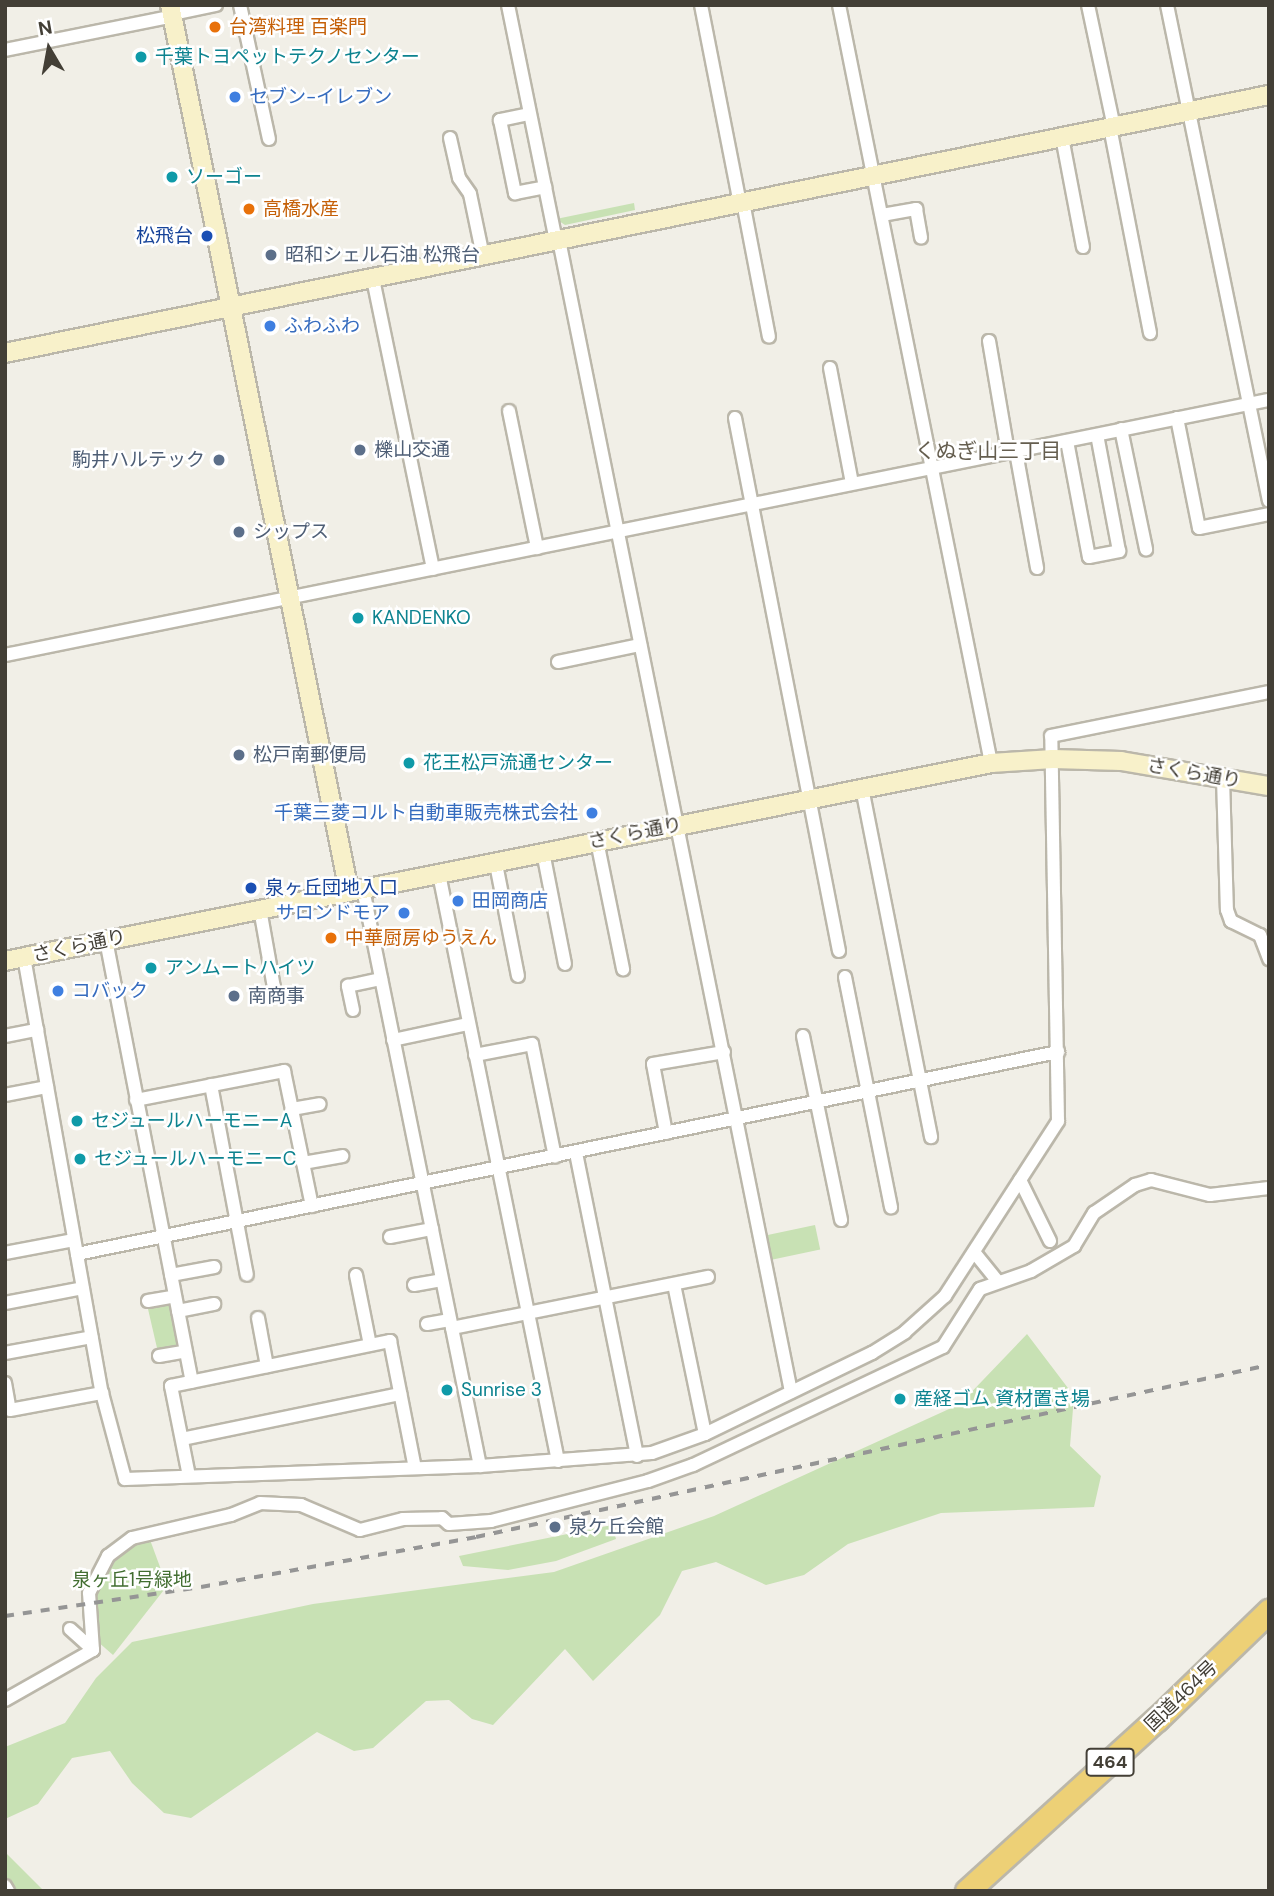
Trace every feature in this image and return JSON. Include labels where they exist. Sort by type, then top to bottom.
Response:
[{"type":"highway","name":"国道464号","points":[[967,1891],[1157,1719],[1269,1611]]},
{"type":"street","points":[[5,50],[172,12],[216,5]]},
{"type":"street","points":[[240,5],[269,139]]},
{"type":"street","points":[[508,5],[724,1052],[791,1392]]},
{"type":"street","points":[[701,5],[769,337]]},
{"type":"street","points":[[839,5],[992,764]]},
{"type":"street","points":[[1088,5],[1150,333]]},
{"type":"street","points":[[1167,5],[1269,501]]},
{"type":"street","points":[[172,12],[291,598],[356,890],[380,979],[480,1466]]},
{"type":"street","points":[[5,352],[1269,95]]},
{"type":"street","points":[[530,114],[500,120],[515,193],[545,187]]},
{"type":"street","points":[[1062,137],[1083,247]]},
{"type":"street","points":[[450,138],[458,178],[470,194],[483,256]]},
{"type":"street","points":[[881,215],[916,209],[921,238]]},
{"type":"street","points":[[373,279],[433,569]]},
{"type":"street","points":[[989,341],[1037,568]]},
{"type":"street","points":[[830,368],[852,483]]},
{"type":"street","points":[[5,655],[1269,400]]},
{"type":"street","points":[[509,411],[537,548]]},
{"type":"street","points":[[735,418],[839,951]]},
{"type":"street","points":[[1177,418],[1199,528],[1269,514]]},
{"type":"street","points":[[1121,429],[1146,549]]},
{"type":"street","points":[[1067,441],[1089,557],[1119,551],[1097,435]]},
{"type":"street","points":[[558,662],[640,645]]},
{"type":"street","points":[[24,957],[102,1392],[125,1479],[480,1466],[637,1455],[705,1434],[905,1332],[945,1296],[1058,1121],[1051,736],[1269,692]]},
{"type":"street","name":"さくら通り","points":[[5,961],[496,864],[677,824],[992,764],[1053,759],[1121,761],[1269,786]]},
{"type":"street","points":[[1223,778],[1227,911],[1231,921],[1260,935],[1269,959]]},
{"type":"street","points":[[862,788],[931,1137]]},
{"type":"street","points":[[597,841],[623,969]]},
{"type":"street","points":[[542,852],[565,964]]},
{"type":"street","points":[[496,864],[518,976]]},
{"type":"street","points":[[439,874],[558,1461]]},
{"type":"street","points":[[260,909],[275,993]]},
{"type":"street","points":[[106,940],[192,1382]]},
{"type":"street","points":[[845,977],[891,1207]]},
{"type":"street","points":[[352,1010],[348,986],[380,979]]},
{"type":"street","points":[[393,1040],[468,1024]]},
{"type":"street","points":[[5,1036],[37,1030]]},
{"type":"street","points":[[803,1036],[841,1220]]},
{"type":"street","points":[[475,1055],[532,1044],[555,1157]]},
{"type":"street","points":[[666,1133],[653,1064],[724,1052]]},
{"type":"street","points":[[77,1254],[1058,1052]]},
{"type":"street","points":[[136,1100],[284,1071],[312,1206]]},
{"type":"street","points":[[211,1085],[247,1275]]},
{"type":"street","points":[[5,1095],[47,1087]]},
{"type":"street","points":[[292,1109],[320,1104]]},
{"type":"street","points":[[576,1153],[637,1455]]},
{"type":"street","points":[[303,1163],[342,1156]]},
{"type":"street","points":[[1020,1180],[1050,1241]]},
{"type":"street","points":[[93,1650],[89,1593],[108,1556],[132,1538],[231,1515],[260,1503],[301,1505],[360,1530],[403,1519],[442,1518],[449,1524],[491,1521],[648,1481],[693,1465],[943,1347],[980,1289],[997,1280],[1031,1271],[1074,1246],[1094,1213],[1135,1185],[1151,1180],[1210,1195],[1269,1188]]},
{"type":"street","points":[[390,1237],[432,1229]]},
{"type":"street","points":[[5,1253],[74,1240]]},
{"type":"street","points":[[974,1252],[997,1280]]},
{"type":"street","points":[[171,1275],[214,1267]]},
{"type":"street","points":[[356,1275],[370,1345]]},
{"type":"street","points":[[427,1324],[451,1324],[529,1312],[708,1277]]},
{"type":"street","points":[[414,1285],[442,1280]]},
{"type":"street","points":[[674,1283],[705,1434]]},
{"type":"street","points":[[5,1303],[83,1288]]},
{"type":"street","points":[[148,1301],[175,1296]]},
{"type":"street","points":[[178,1311],[214,1304]]},
{"type":"street","points":[[258,1318],[267,1366]]},
{"type":"street","points":[[5,1353],[92,1336]]},
{"type":"street","points":[[189,1476],[171,1386],[390,1341],[415,1468]]},
{"type":"street","points":[[159,1356],[186,1351]]},
{"type":"street","points":[[5,1383],[10,1410],[102,1392]]},
{"type":"street","points":[[181,1439],[400,1394]]},
{"type":"street","points":[[70,1629],[93,1650]]},
{"type":"street","points":[[5,1700],[93,1650]]},
{"type":"street","points":[[5,1886],[8,1891]]},
{"type":"green space","points":[[634,203],[635,210],[565,225],[556,219]]},
{"type":"green space","points":[[815,1225],[820,1249],[769,1260],[764,1236]]},
{"type":"green space","points":[[170,1302],[180,1345],[157,1350],[148,1307]]},
{"type":"green space","points":[[1027,1334],[1074,1396],[1070,1446],[1101,1476],[1094,1507],[941,1513],[848,1544],[804,1575],[766,1585],[716,1562],[682,1571],[660,1615],[593,1681],[565,1649],[493,1725],[472,1719],[449,1700],[426,1701],[373,1748],[354,1751],[317,1732],[191,1818],[164,1813],[132,1783],[110,1751],[72,1758],[38,1804],[5,1819],[5,1747],[65,1723],[96,1678],[132,1642],[313,1604],[554,1572],[714,1516],[960,1404]]},
{"type":"green space","points":[[612,1525],[616,1539],[556,1561],[508,1570],[463,1566],[459,1556]]},
{"type":"green space","name":"泉ヶ丘1号緑地","points":[[149,1537],[167,1586],[113,1655],[97,1641],[94,1590],[110,1558],[133,1541]]},
{"type":"green space","points":[[5,1852],[44,1891],[15,1891],[5,1877]]},
{"type":"railway","points":[[5,1616],[201,1587],[476,1537],[1269,1365]]},
{"type":"place","name":"台湾料理 百楽門","points":[[215,27]]},
{"type":"place","name":"千葉トヨペットテクノセンター","points":[[141,57]]},
{"type":"place","name":"セブン-イレブン","points":[[235,97]]},
{"type":"place","name":"ソーゴー","points":[[172,177]]},
{"type":"place","name":"高橋水産","points":[[249,209]]},
{"type":"place","name":"松飛台","points":[[207,236]]},
{"type":"place","name":"昭和シェル石油 松飛台","points":[[271,255]]},
{"type":"place","name":"ふわふわ","points":[[270,326]]},
{"type":"place","name":"櫟山交通","points":[[360,450]]},
{"type":"place","name":"駒井ハルテック","points":[[219,460]]},
{"type":"place","name":"シップス","points":[[239,532]]},
{"type":"place","name":"KANDENKO","points":[[358,618]]},
{"type":"place","name":"松戸南郵便局","points":[[239,755]]},
{"type":"place","name":"花王松戸流通センター","points":[[409,763]]},
{"type":"place","name":"千葉三菱コルト自動車販売株式会社","points":[[592,813]]},
{"type":"place","name":"泉ヶ丘団地入口","points":[[251,888]]},
{"type":"place","name":"田岡商店","points":[[458,901]]},
{"type":"place","name":"サロンドモア","points":[[404,913]]},
{"type":"place","name":"中華厨房ゆうえん","points":[[331,938]]},
{"type":"place","name":"アンムートハイツ","points":[[151,968]]},
{"type":"place","name":"コバック","points":[[58,991]]},
{"type":"place","name":"南商事","points":[[234,996]]},
{"type":"place","name":"セジュールハーモニーA","points":[[77,1121]]},
{"type":"place","name":"セジュールハーモニーC","points":[[80,1159]]},
{"type":"place","name":"Sunrise 3","points":[[447,1390]]},
{"type":"place","name":"産経ゴム 資材置き場","points":[[900,1399]]},
{"type":"place","name":"泉ケ丘会館","points":[[555,1527]]},
{"type":"district","name":"くぬぎ山三丁目","points":[[988,451]]}]
